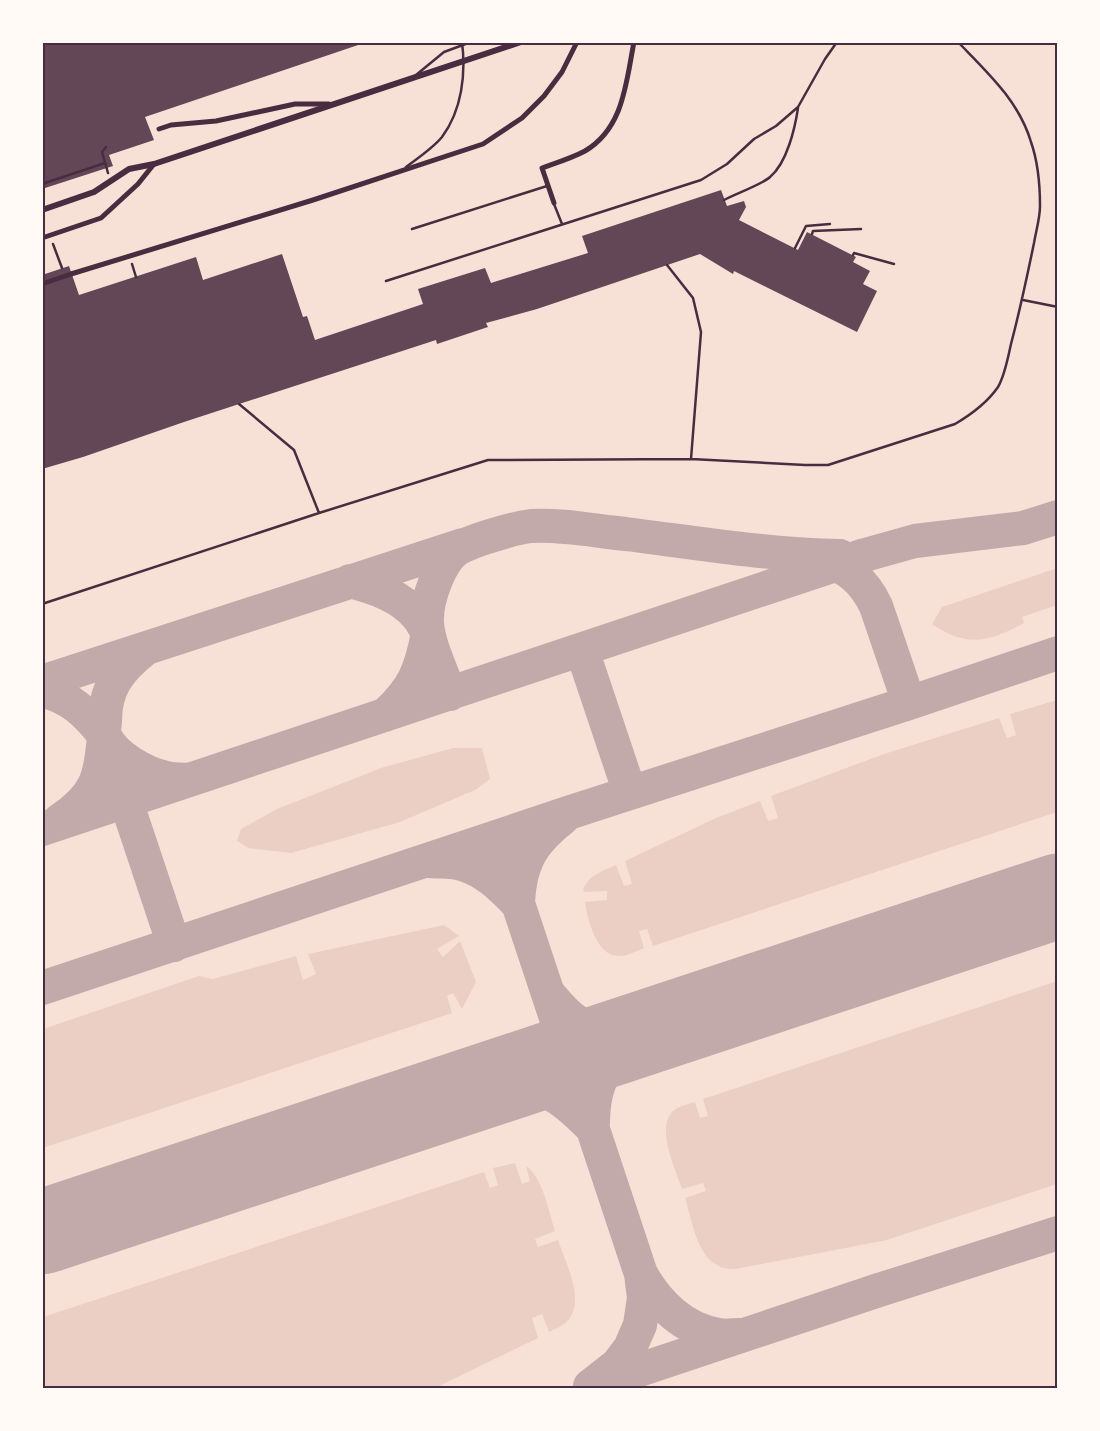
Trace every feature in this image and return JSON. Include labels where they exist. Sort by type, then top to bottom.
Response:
[{"type":"street","points":[[42,210],[94,192],[128,169],[154,164],[521,42]]},
{"type":"street","points":[[42,284],[483,144],[522,118],[544,96],[562,72],[577,42]]},
{"type":"street","points":[[554,203],[542,168],[585,151],[605,135],[620,109],[634,42]]},
{"type":"street","points":[[159,129],[171,125],[216,121],[295,104],[334,104]]},
{"type":"street","points":[[42,238],[101,218],[138,184],[154,164]]},
{"type":"lane","points":[[405,168],[442,138],[449,125],[460,97],[463,82],[462,42]]},
{"type":"lane","points":[[411,79],[444,52],[471,42]]},
{"type":"lane","points":[[386,281],[701,180],[727,164],[754,139],[776,126],[798,107],[825,58],[838,42]]},
{"type":"lane","points":[[42,604],[318,513],[488,460],[691,459],[805,465],[828,464],[955,424],[971,415],[988,400],[999,385],[1023,300],[1040,209],[1040,187],[1031,142],[1022,119],[1010,98],[994,79],[958,43]]},
{"type":"lane","points":[[724,200],[770,177],[784,158],[795,130],[798,107]]},
{"type":"lane","points":[[412,229],[548,186]]},
{"type":"lane","points":[[554,203],[562,224]]},
{"type":"lane","points":[[667,265],[693,298],[700,332],[691,459]]},
{"type":"lane","points":[[1023,300],[1058,308]]},
{"type":"lane","points":[[239,404],[294,450],[318,513]]},
{"type":"path","points":[[106,147],[102,152],[110,181]]},
{"type":"path","points":[[42,184],[105,163]]},
{"type":"path","points":[[795,248],[806,226],[830,224]]},
{"type":"path","points":[[825,225],[825,230]]},
{"type":"path","points":[[812,234],[813,231],[861,229]]},
{"type":"path","points":[[50,236],[62,268]]},
{"type":"path","points":[[853,255],[854,252],[894,264]]},
{"type":"path","points":[[129,256],[136,277]]},
{"type":"shaded area","points":[[1057,568],[1057,605],[1022,617],[1024,623],[1000,635],[978,640],[967,639],[944,632],[932,624],[942,607]]},
{"type":"shaded area","points":[[1057,700],[1057,812],[653,946],[647,929],[639,931],[644,948],[624,956],[611,954],[604,950],[594,935],[585,902],[607,900],[607,891],[583,891],[588,881],[601,872],[616,865],[624,886],[632,884],[625,861],[716,818],[760,801],[768,821],[778,818],[771,796],[884,754],[999,718],[1007,738],[1016,735],[1010,714]]},
{"type":"shaded area","points":[[453,748],[482,748],[490,779],[475,790],[400,822],[291,853],[248,848],[237,841],[241,829],[277,809],[381,768]]},
{"type":"shaded area","points":[[444,925],[459,936],[437,949],[443,957],[460,941],[476,982],[462,1009],[453,993],[447,996],[452,1013],[43,1148],[43,1029],[199,976],[213,979],[296,956],[303,980],[316,974],[308,954]]},
{"type":"shaded area","points":[[1057,981],[1057,1184],[887,1240],[736,1269],[723,1268],[713,1263],[706,1255],[695,1233],[685,1198],[706,1191],[703,1183],[682,1189],[666,1138],[668,1118],[673,1111],[681,1106],[695,1102],[700,1118],[708,1116],[703,1099]]},
{"type":"shaded area","points":[[515,1163],[522,1184],[530,1181],[526,1166],[532,1171],[541,1187],[555,1231],[535,1239],[538,1247],[558,1240],[572,1280],[575,1302],[573,1311],[565,1323],[549,1332],[542,1314],[532,1318],[538,1338],[435,1388],[43,1388],[43,1317],[484,1172],[490,1188],[498,1185],[493,1168]]},
{"type":"building","points":[[42,42],[364,43],[145,117],[154,140],[109,155],[113,166],[42,189]]},
{"type":"building","points":[[721,190],[727,206],[744,201],[746,207],[739,220],[798,250],[807,232],[856,257],[853,262],[870,271],[863,284],[877,291],[857,332],[734,271],[733,274],[700,254],[537,309],[486,323],[488,327],[437,344],[436,340],[42,469],[42,275],[69,266],[79,295],[196,257],[203,280],[282,254],[303,317],[307,316],[315,340],[423,304],[418,289],[485,268],[491,283],[588,253],[582,236]]},
{"type":"taxiway","points":[[42,829],[865,555],[915,541],[1023,528],[1058,517]]},
{"type":"taxiway","points":[[450,694],[430,639],[427,613],[431,593],[444,564],[456,550],[481,539],[524,527],[555,526],[760,551],[840,556]]},
{"type":"taxiway","points":[[42,682],[463,545]]},
{"type":"taxiway","points":[[821,559],[839,566],[854,576],[871,597],[876,606],[909,703]]},
{"type":"taxiway","points":[[350,581],[377,589],[403,603],[418,618],[428,633],[415,678],[395,706],[385,715]]},
{"type":"taxiway","points":[[144,650],[127,665],[111,689],[106,709],[104,734],[116,751],[140,768],[166,778],[189,780]]},
{"type":"taxiway","points":[[582,650],[630,793]]},
{"type":"taxiway","points":[[42,988],[1058,653]]},
{"type":"taxiway","points":[[42,691],[61,697],[77,707],[104,735],[99,774],[95,784],[82,802],[60,820]]},
{"type":"taxiway","points":[[104,735],[174,945]]},
{"type":"taxiway","points":[[518,902],[522,875],[530,854],[543,836],[563,818]]},
{"type":"taxiway","points":[[496,837],[641,1274],[644,1298],[640,1325],[630,1348],[618,1364],[590,1386]]},
{"type":"taxiway","points":[[430,861],[457,863],[473,868],[494,881],[518,904]]},
{"type":"taxiway","points":[[548,993],[568,1015],[584,1025],[609,1032],[644,1033]]},
{"type":"taxiway","points":[[593,1123],[596,1093],[605,1071],[621,1052],[644,1033]]},
{"type":"taxiway","points":[[494,1083],[537,1088],[558,1098],[591,1127]]},
{"type":"taxiway","points":[[600,1383],[879,1290],[1058,1233]]},
{"type":"taxiway","points":[[641,1274],[664,1305],[673,1314],[694,1328],[721,1335],[739,1335]]},
{"type":"runway","points":[[42,1232],[1058,896]]}]
